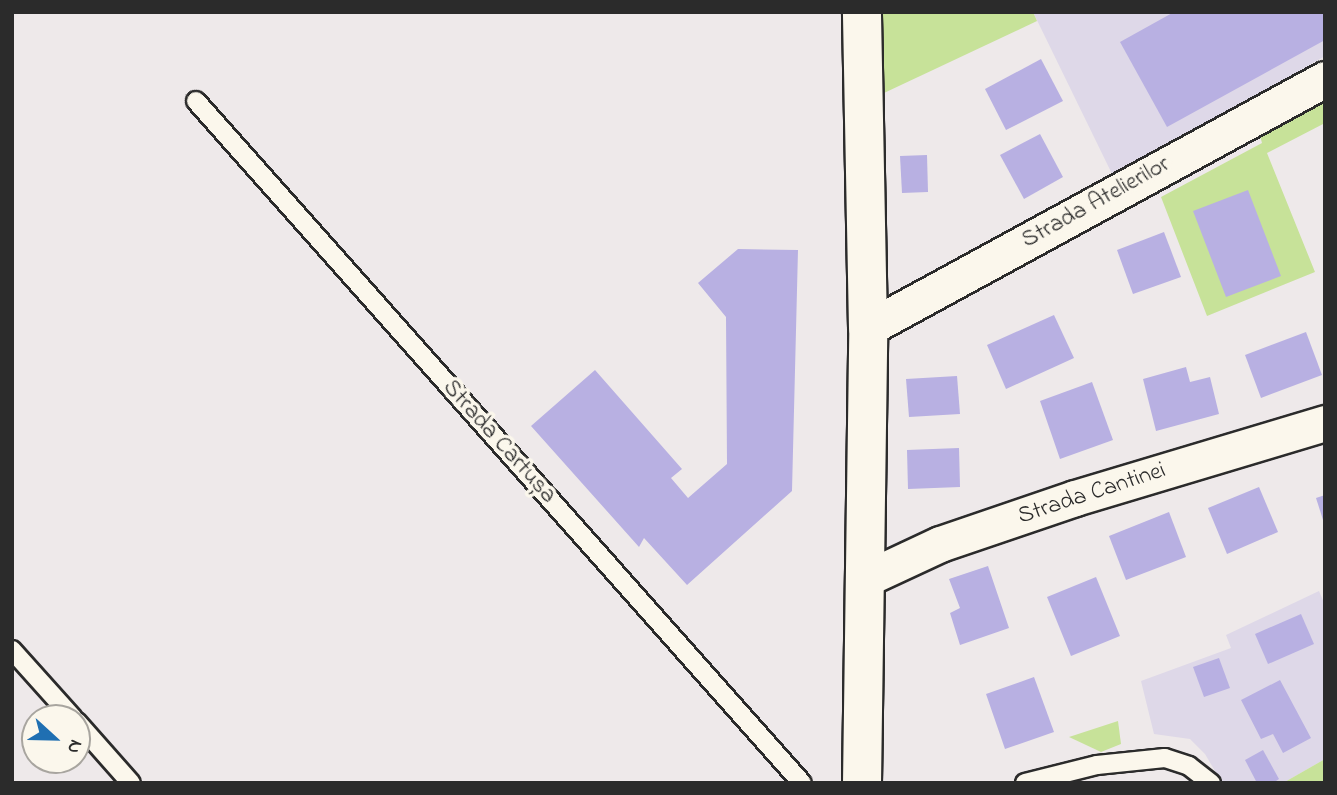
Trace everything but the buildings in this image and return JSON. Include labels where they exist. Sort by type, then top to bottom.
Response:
[{"type":"street","points":[[862,12],[868,328],[862,783]]},
{"type":"street","name":"Strada Atelierilor","points":[[868,328],[1325,79]]},
{"type":"street","name":"Strada Cantinei","points":[[864,579],[940,544],[1075,498],[1325,423]]},
{"type":"lane","name":"Strada Cartușa","points":[[196,102],[802,783]]},
{"type":"lane","points":[[12,650],[60,704]]},
{"type":"lane","points":[[91,738],[131,783]]},
{"type":"lane","points":[[1025,783],[1097,765],[1165,758],[1189,766],[1212,783]]},
{"type":"shaded area","points":[[1033,12],[1325,12],[1325,56],[1114,178]]},
{"type":"shaded area","points":[[1319,591],[1325,605],[1325,759],[1283,783],[1222,783],[1205,754],[1190,739],[1154,734],[1141,681],[1231,648],[1226,635]]},
{"type":"green space","points":[[882,12],[1033,12],[1037,21],[884,93]]},
{"type":"green space","points":[[1325,95],[1325,123],[1267,153],[1315,272],[1207,316],[1161,197],[1262,143],[1259,132]]},
{"type":"green space","points":[[1118,721],[1121,744],[1101,752],[1069,737]]},
{"type":"green space","points":[[1325,759],[1325,783],[1283,783]]}]
